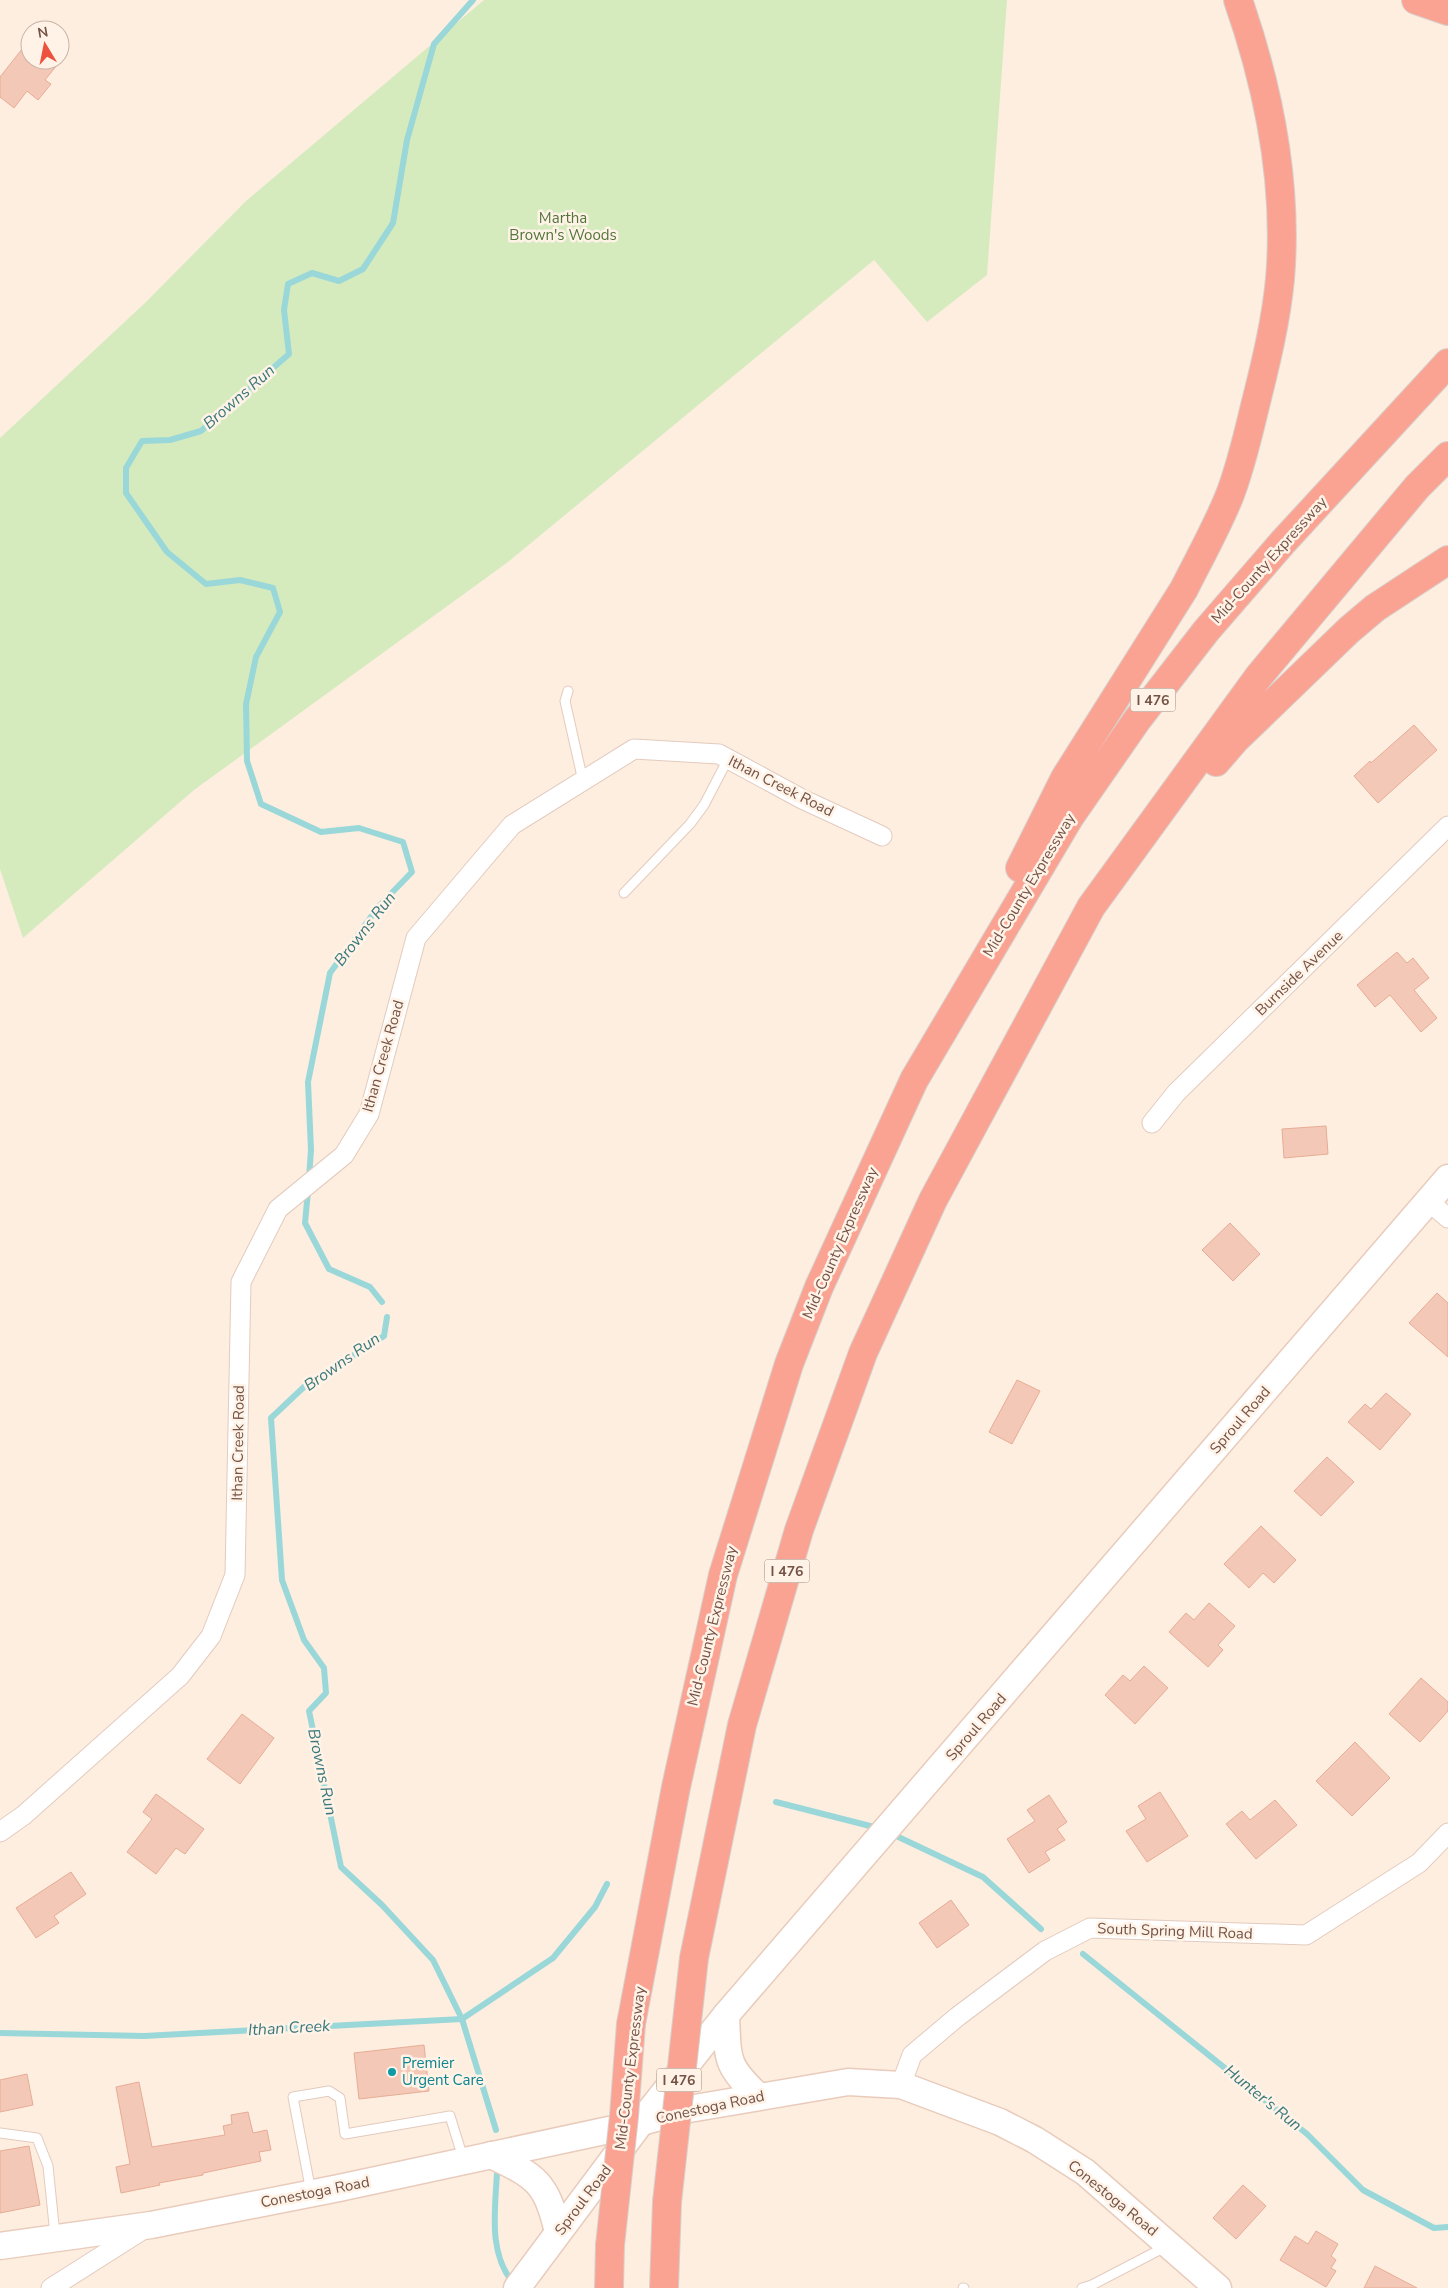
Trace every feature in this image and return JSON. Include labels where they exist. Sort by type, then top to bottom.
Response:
[{"type":"highway","points":[[914,1080],[1065,778],[1184,589],[1229,496],[1263,373],[1280,280],[1281,208],[1269,108],[1254,45],[1238,0]]},
{"type":"highway","points":[[1416,0],[1448,12]]},
{"type":"highway","name":"Mid-County Expressway","points":[[609,2288],[610,2245],[624,2116],[631,2024],[678,1778],[723,1575],[789,1364],[818,1287],[914,1080],[1069,818],[1137,720],[1206,631],[1283,542],[1448,363]]},
{"type":"highway","name":"I 476","points":[[664,2288],[667,2202],[694,1958],[742,1725],[799,1530],[864,1353],[933,1200],[1091,907],[1259,676],[1417,487],[1448,456]]},
{"type":"highway","points":[[1091,907],[1235,740],[1314,662],[1375,608],[1448,560]]},
{"type":"main road","name":"Sproul Road","points":[[522,2280],[641,2122],[726,2015],[1448,1178]]},
{"type":"main road","points":[[726,2015],[731,2066],[740,2079],[758,2096]]},
{"type":"main road","name":"Conestoga Road","points":[[0,2246],[151,2225],[464,2161],[641,2122],[689,2109],[848,2082],[901,2085],[1000,2122],[1035,2140],[1085,2172],[1218,2288]]},
{"type":"main road","points":[[491,2155],[522,2170],[537,2181],[546,2193],[552,2206],[558,2232]]},
{"type":"street","name":"Ithan Creek Road","points":[[0,1832],[24,1815],[180,1676],[212,1636],[235,1575],[241,1282],[278,1209],[344,1155],[369,1114],[416,938],[512,825],[634,749],[719,754],[802,799],[882,836]]},
{"type":"street","name":"Burnside Avenue","points":[[1152,1123],[1176,1093],[1448,826]]},
{"type":"street","points":[[1428,1201],[1448,1218]]},
{"type":"street","name":"South Spring Mill Road","points":[[901,2085],[912,2055],[1045,1951],[1090,1928],[1306,1935],[1419,1863],[1448,1833]]},
{"type":"street","points":[[51,2288],[151,2225]]},
{"type":"lane","points":[[568,691],[565,701],[583,781]]},
{"type":"lane","points":[[624,893],[690,824],[704,805],[728,759]]},
{"type":"lane","points":[[311,2193],[293,2097],[329,2091],[340,2098],[344,2134],[450,2116],[464,2161]]},
{"type":"lane","points":[[0,2133],[37,2138],[48,2166],[55,2238]]},
{"type":"lane","points":[[1082,2288],[1092,2285],[1170,2245]]},
{"type":"green space","name":"Martha Brown's Woods","points":[[484,0],[1007,0],[987,275],[927,322],[874,260],[508,562],[194,790],[23,938],[0,869],[0,438],[145,303],[246,201]]},
{"type":"building","points":[[20,52],[20,70],[53,70],[45,80],[51,84],[38,100],[27,91],[14,108],[0,97],[0,77]]},
{"type":"building","points":[[1414,725],[1437,750],[1378,803],[1354,776]]},
{"type":"building","points":[[1397,952],[1407,963],[1413,958],[1429,978],[1414,990],[1437,1018],[1421,1032],[1390,995],[1375,1007],[1357,985]]},
{"type":"building","points":[[1326,1126],[1328,1154],[1284,1158],[1282,1129]]},
{"type":"building","points":[[1230,1223],[1260,1254],[1233,1281],[1202,1250]]},
{"type":"building","points":[[1437,1293],[1448,1303],[1448,1357],[1409,1323]]},
{"type":"building","points":[[1017,1380],[1040,1391],[1012,1444],[989,1432]]},
{"type":"building","points":[[1386,1393],[1411,1414],[1380,1450],[1348,1422],[1365,1404],[1371,1409]]},
{"type":"building","points":[[1327,1457],[1354,1482],[1321,1516],[1294,1491]]},
{"type":"building","points":[[1261,1526],[1296,1560],[1274,1583],[1263,1573],[1249,1588],[1224,1564]]},
{"type":"building","points":[[1209,1603],[1235,1626],[1218,1645],[1223,1650],[1208,1667],[1169,1632],[1186,1613],[1194,1620]]},
{"type":"building","points":[[1144,1666],[1168,1688],[1135,1724],[1105,1695],[1123,1675],[1130,1681]]},
{"type":"building","points":[[1421,1678],[1448,1702],[1448,1711],[1420,1742],[1389,1714]]},
{"type":"building","points":[[242,1714],[274,1738],[240,1784],[207,1759]]},
{"type":"building","points":[[1355,1742],[1390,1778],[1352,1816],[1316,1781]]},
{"type":"building","points":[[1160,1792],[1188,1836],[1147,1862],[1126,1831],[1146,1819],[1138,1806]]},
{"type":"building","points":[[156,1794],[204,1829],[185,1854],[176,1848],[156,1874],[127,1852],[152,1819],[143,1812]]},
{"type":"building","points":[[1049,1795],[1067,1822],[1057,1829],[1065,1840],[1045,1852],[1050,1860],[1029,1873],[1007,1839],[1035,1821],[1027,1810]]},
{"type":"building","points":[[1275,1800],[1297,1825],[1256,1859],[1226,1824],[1242,1811],[1250,1820]]},
{"type":"building","points":[[71,1872],[86,1894],[54,1916],[59,1923],[36,1938],[16,1908]]},
{"type":"building","points":[[951,1900],[969,1925],[937,1948],[919,1923]]},
{"type":"building","name":"Premier Urgent Care","points":[[424,2045],[429,2091],[359,2099],[354,2053]]},
{"type":"building","points":[[27,2074],[33,2105],[0,2112],[0,2080]]},
{"type":"building","points":[[139,2082],[152,2147],[225,2135],[223,2126],[232,2124],[231,2115],[248,2112],[253,2133],[267,2130],[271,2150],[259,2152],[261,2161],[121,2193],[116,2167],[130,2164],[116,2087]]},
{"type":"building","points":[[29,2146],[40,2205],[0,2213],[0,2151]]},
{"type":"building","points":[[1243,2185],[1266,2206],[1236,2239],[1213,2218]]},
{"type":"building","points":[[1316,2231],[1338,2244],[1331,2256],[1336,2260],[1331,2268],[1336,2271],[1326,2287],[1280,2260],[1295,2236],[1308,2244]]},
{"type":"building","points":[[1375,2266],[1417,2288],[1364,2288]]},
{"type":"waterway","name":"Browns Run","points":[[309,1178],[311,1150],[308,1082],[330,973],[379,906],[412,872],[403,842],[359,828],[321,832],[261,804],[247,761],[246,704],[256,657],[280,612],[273,588],[240,580],[206,584],[167,552],[126,493],[126,468],[142,441],[170,440],[201,431],[289,354],[284,310],[288,284],[312,273],[339,281],[363,269],[393,223],[407,140],[434,44],[473,0]]},
{"type":"waterway","name":"Browns Run","points":[[308,1191],[305,1223],[329,1269],[370,1287],[382,1302]]},
{"type":"waterway","name":"Browns Run","points":[[387,1317],[384,1336],[306,1385],[271,1418],[282,1580],[304,1640],[324,1668],[326,1693],[309,1711],[341,1867],[382,1905],[433,1960],[462,2019],[496,2130]]},
{"type":"waterway","points":[[776,1802],[878,1828]]},
{"type":"waterway","points":[[890,1833],[983,1877],[1041,1929]]},
{"type":"waterway","points":[[462,2019],[553,1958],[595,1907],[607,1884]]},
{"type":"waterway","name":"Hunter's Run","points":[[1083,1954],[1307,2134],[1363,2190],[1434,2228],[1448,2227]]},
{"type":"waterway","name":"Ithan Creek","points":[[0,2033],[144,2036],[462,2019]]},
{"type":"waterway","name":"Ithan Creek","points":[[497,2173],[495,2217],[497,2246],[500,2259],[514,2284]]},
{"type":"place","name":"Premier Urgent Care","points":[[392,2072]]}]
